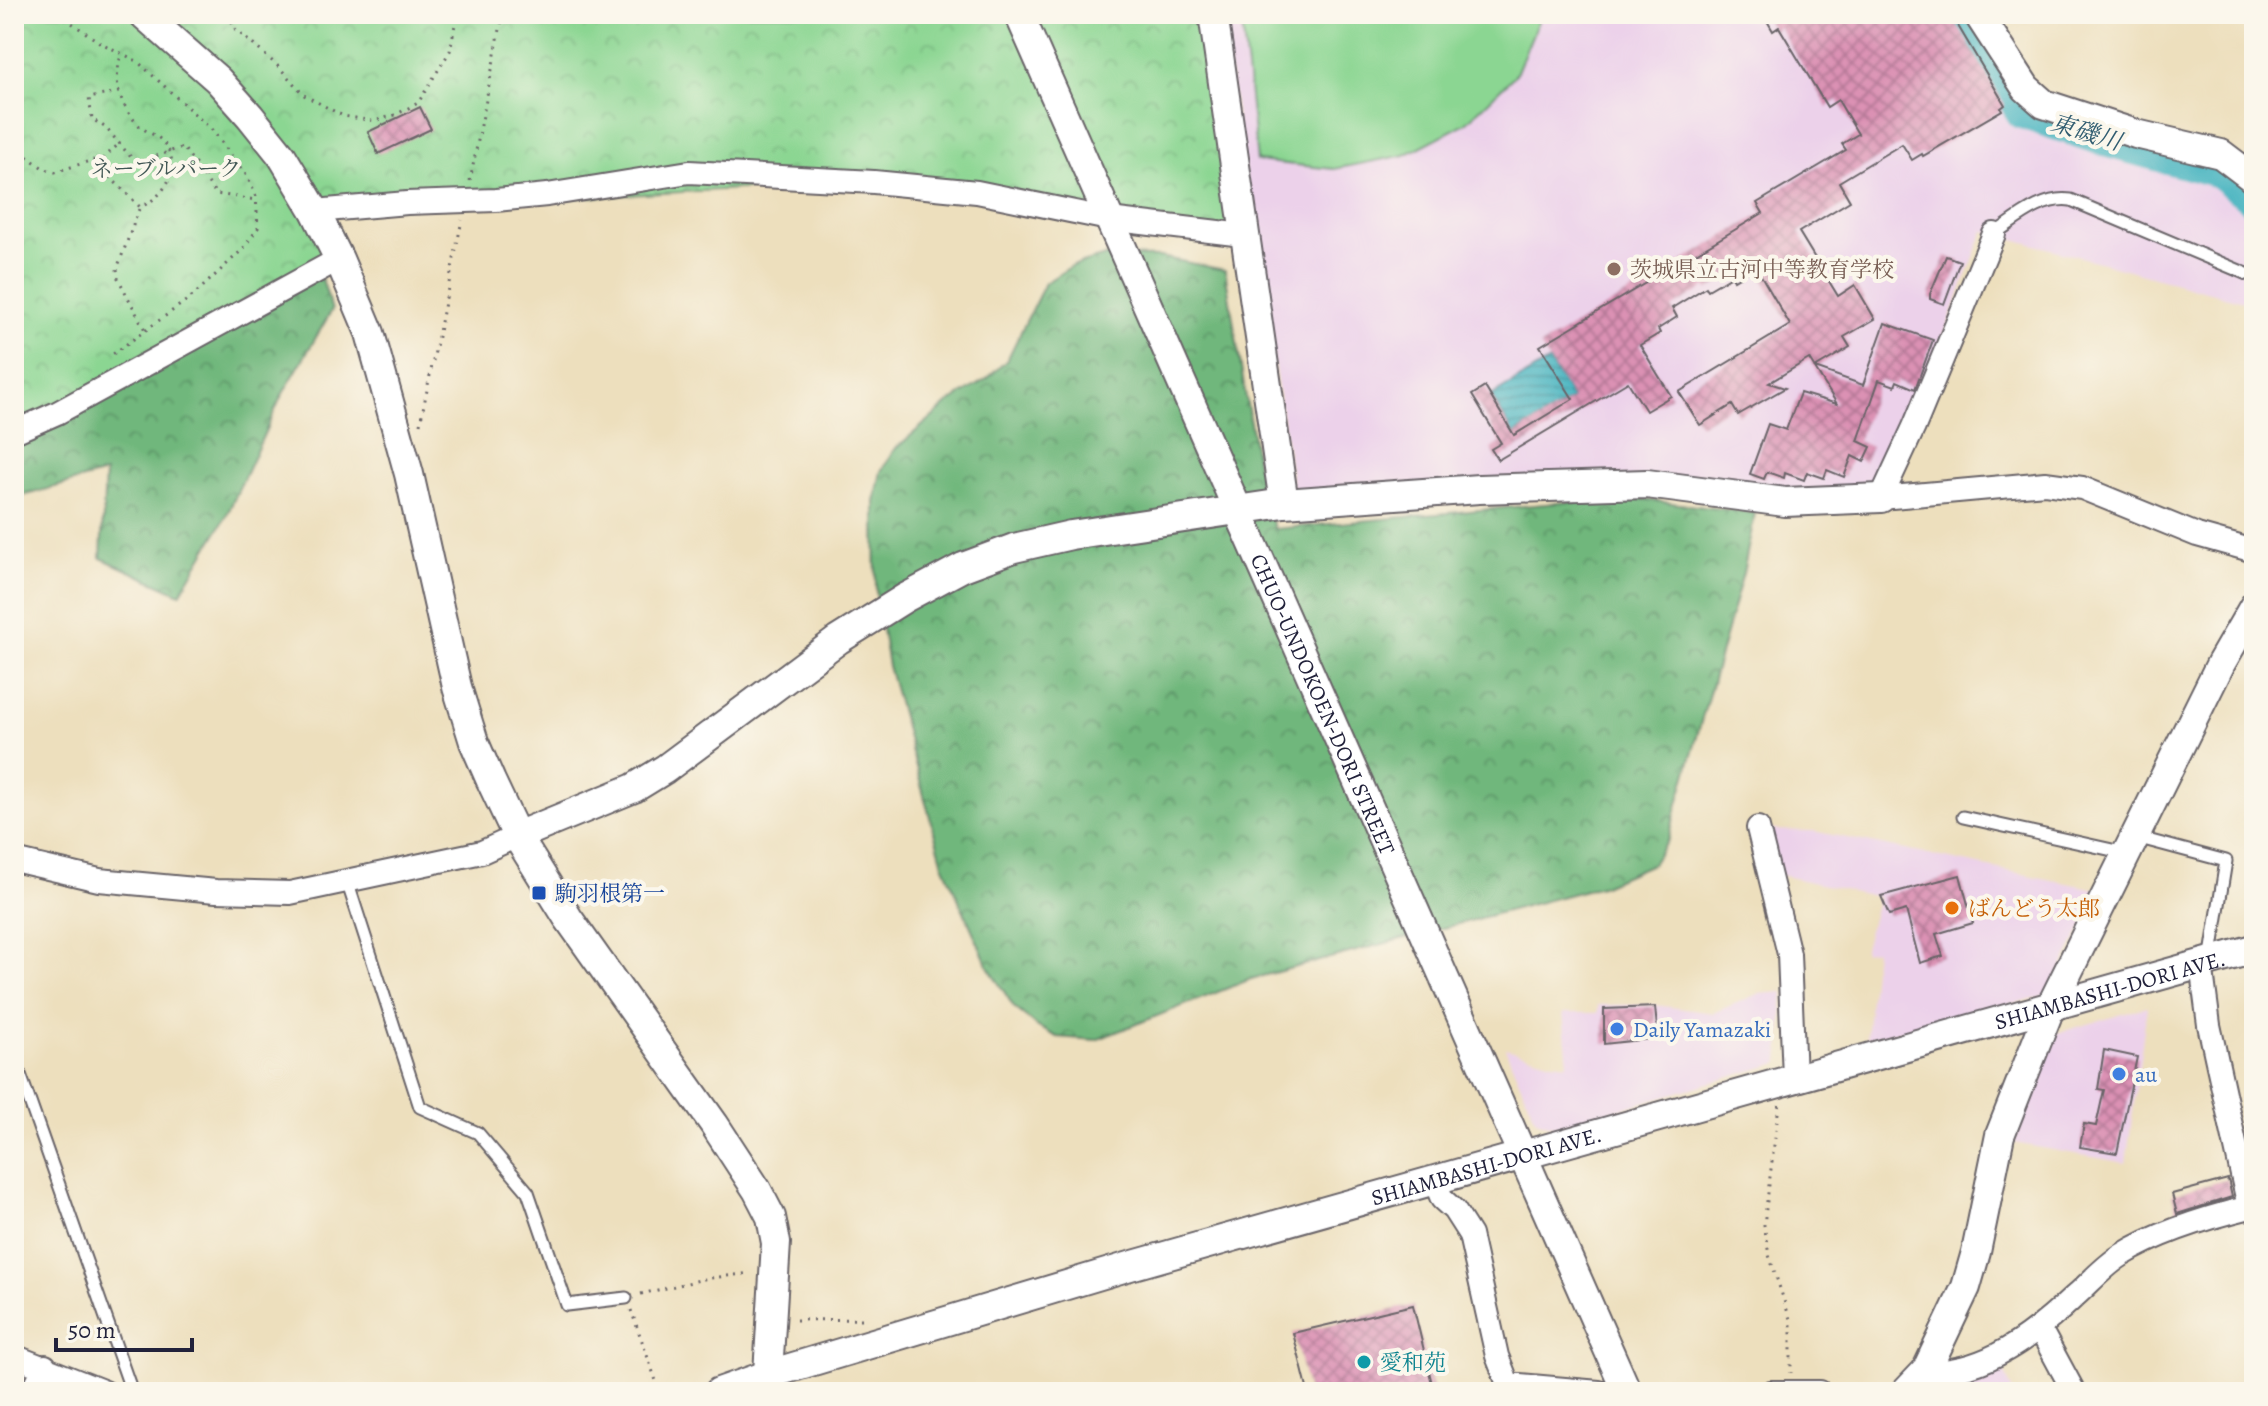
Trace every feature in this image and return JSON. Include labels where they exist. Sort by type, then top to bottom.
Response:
[{"type":"street","points":[[143,14],[218,80],[250,116],[282,156],[339,259],[370,333],[409,474],[457,687],[474,742],[517,836],[583,942],[714,1124],[771,1217],[776,1243],[769,1383]]},
{"type":"street","name":"CHUO-UNDOKOEN-DORI STREET","points":[[1019,14],[1627,1392]]},
{"type":"street","points":[[1213,14],[1284,503]]},
{"type":"street","points":[[1978,14],[2026,88],[2044,104],[2136,134],[2221,154],[2254,179]]},
{"type":"street","points":[[315,211],[547,195],[689,172],[874,182],[977,192],[1109,219],[1243,235]]},
{"type":"street","points":[[1881,498],[1994,234]]},
{"type":"street","points":[[14,432],[57,413],[339,259]]},
{"type":"street","points":[[14,860],[99,880],[216,891],[290,893],[482,852],[599,803],[665,769],[838,640],[905,598],[963,567],[1014,548],[1071,535],[1284,503],[1479,489],[1647,484],[1785,502],[1881,498],[2045,483],[2082,488],[2197,535],[2254,551]]},
{"type":"street","points":[[1906,1392],[1926,1371],[1966,1287],[2000,1135],[2051,1006],[2221,663],[2254,606]]},
{"type":"street","points":[[1758,828],[1789,954],[1788,1080]]},
{"type":"street","name":"SHIAMBASHI-DORI AVE.","points":[[719,1392],[769,1383],[1130,1266],[2254,949]]},
{"type":"street","points":[[1926,1371],[1946,1372],[1999,1354],[2040,1329],[2122,1255],[2162,1237],[2251,1207],[2209,1025],[2205,963]]},
{"type":"street","points":[[1434,1179],[1442,1199],[1454,1210],[1470,1235],[1497,1356],[1508,1384],[1599,1392]]},
{"type":"street","points":[[2040,1329],[2074,1392]]},
{"type":"street","points":[[14,1356],[105,1392]]},
{"type":"street","points":[[32,1392],[45,1366]]},
{"type":"street","points":[[1771,1392],[1820,1392]]},
{"type":"lane","points":[[1994,234],[2046,201],[2071,200],[2254,277]]},
{"type":"lane","points":[[1963,817],[2226,861],[2205,963]]},
{"type":"lane","points":[[347,881],[420,1107],[478,1133],[528,1192],[567,1305],[626,1298]]},
{"type":"lane","points":[[14,1057],[132,1392]]},
{"type":"path","points":[[59,14],[99,42],[137,61],[213,131],[247,176],[256,200],[258,228],[242,250],[194,295],[113,354]]},
{"type":"path","points":[[232,14],[230,18],[236,30],[279,67],[304,95],[343,116],[374,121],[418,103],[450,51],[457,14]]},
{"type":"path","points":[[419,429],[503,14]]},
{"type":"path","points":[[121,53],[117,72],[119,92],[128,111],[141,127],[161,139],[169,151],[172,170],[167,188],[153,202],[140,207],[117,269],[118,278],[145,330]]},
{"type":"path","points":[[119,92],[89,98],[92,119],[120,143],[136,163],[183,147],[216,194],[256,200]]},
{"type":"path","points":[[97,164],[120,143]]},
{"type":"path","points":[[14,147],[43,168],[55,172],[93,160],[140,207]]},
{"type":"path","points":[[1788,1080],[1764,1225],[1769,1255],[1791,1322],[1791,1391]]},
{"type":"path","points":[[660,1392],[626,1298],[740,1272],[774,1274]]},
{"type":"path","points":[[772,1319],[867,1319]]},
{"type":"shaded area","name":"茨城県立古河中等教育学校","points":[[1221,14],[1955,14],[2020,117],[2133,154],[2213,173],[2254,207],[2254,304],[1984,231],[1945,332],[1880,478],[1868,486],[1791,492],[1294,494]]},
{"type":"shaded area","points":[[1766,830],[1813,831],[2101,890],[2048,995],[1866,1039],[1875,950],[1863,952],[1878,897],[1775,874]]},
{"type":"shaded area","points":[[1784,992],[1779,1063],[1557,1127],[1536,1120],[1505,1048],[1568,1064],[1563,1013],[1598,1013],[1598,1005],[1655,1005],[1713,1013],[1758,994]]},
{"type":"shaded area","points":[[2147,1007],[2126,1163],[2014,1143],[2057,1033]]},
{"type":"shaded area","points":[[2003,1369],[2013,1392],[1926,1392],[1960,1383]]},
{"type":"green space","name":"ネーブルパーク","points":[[14,14],[1213,14],[1243,235],[874,182],[316,211],[337,254],[14,429]]},
{"type":"green space","points":[[1241,14],[1541,14],[1516,74],[1466,123],[1405,155],[1334,169],[1257,161]]},
{"type":"green space","points":[[14,210],[322,279],[332,310],[281,397],[226,517],[180,594],[101,558],[105,473],[23,496],[14,489]]},
{"type":"green space","points":[[1105,256],[1160,257],[1225,270],[1262,495],[1275,529],[1622,497],[1755,513],[1743,573],[1668,839],[1652,864],[1601,886],[1251,979],[1096,1040],[1057,1037],[1038,1027],[1014,1007],[989,968],[943,864],[888,666],[876,593],[875,502],[881,471],[894,450],[950,402],[988,378],[1007,360],[1045,283],[1072,266]]},
{"type":"water","points":[[1549,361],[1573,399],[1514,435],[1491,396]]},
{"type":"building","points":[[1772,14],[1951,14],[2005,105],[2002,110],[1923,156],[1912,160],[1902,144],[1839,182],[1850,201],[1799,232],[1838,296],[1855,285],[1875,319],[1844,337],[1850,347],[1815,368],[1863,385],[1885,323],[1933,340],[1915,389],[1897,381],[1895,386],[1879,380],[1858,441],[1871,447],[1864,462],[1852,456],[1844,477],[1827,470],[1824,478],[1807,472],[1804,480],[1785,473],[1784,478],[1767,472],[1764,479],[1750,474],[1768,424],[1786,430],[1800,393],[1837,404],[1809,359],[1769,383],[1785,388],[1738,415],[1732,405],[1700,425],[1679,392],[1790,325],[1756,267],[1734,280],[1732,276],[1708,290],[1706,287],[1672,308],[1677,317],[1658,329],[1660,333],[1640,345],[1671,396],[1646,411],[1628,382],[1498,460],[1491,449],[1501,443],[1472,395],[1485,387],[1514,435],[1573,399],[1540,346],[1763,213],[1757,203],[1846,150],[1842,144],[1858,134],[1838,100],[1827,107],[1779,27],[1773,31],[1766,19]]},
{"type":"building","points":[[420,107],[431,129],[378,154],[368,132]]},
{"type":"building","points":[[1946,256],[1960,261],[1944,304],[1930,299],[1930,294]]},
{"type":"building","points":[[1960,875],[1973,923],[1936,934],[1943,956],[1920,963],[1906,910],[1889,915],[1881,896]]},
{"type":"building","points":[[1655,1007],[1658,1038],[1604,1044],[1604,1009]]},
{"type":"building","points":[[2104,1050],[2137,1057],[2117,1153],[2080,1147],[2084,1124],[2096,1126],[2104,1090],[2098,1089]]},
{"type":"building","points":[[2228,1179],[2232,1197],[2177,1214],[2172,1194]]},
{"type":"building","name":"愛和苑","points":[[1413,1305],[1434,1392],[1308,1392],[1293,1333]]},
{"type":"waterway","name":"東磯川","points":[[1960,14],[2022,113],[2112,143],[2219,172],[2254,200]]},
{"type":"place","name":"茨城県立古河中等教育学校","points":[[1614,269]]},
{"type":"place","name":"駒羽根第一","points":[[539,893]]},
{"type":"place","name":"ばんどう太郎","points":[[1952,908]]},
{"type":"place","name":"Daily Yamazaki","points":[[1617,1029]]},
{"type":"place","name":"au","points":[[2119,1074]]},
{"type":"place","name":"愛和苑","points":[[1364,1362]]}]
